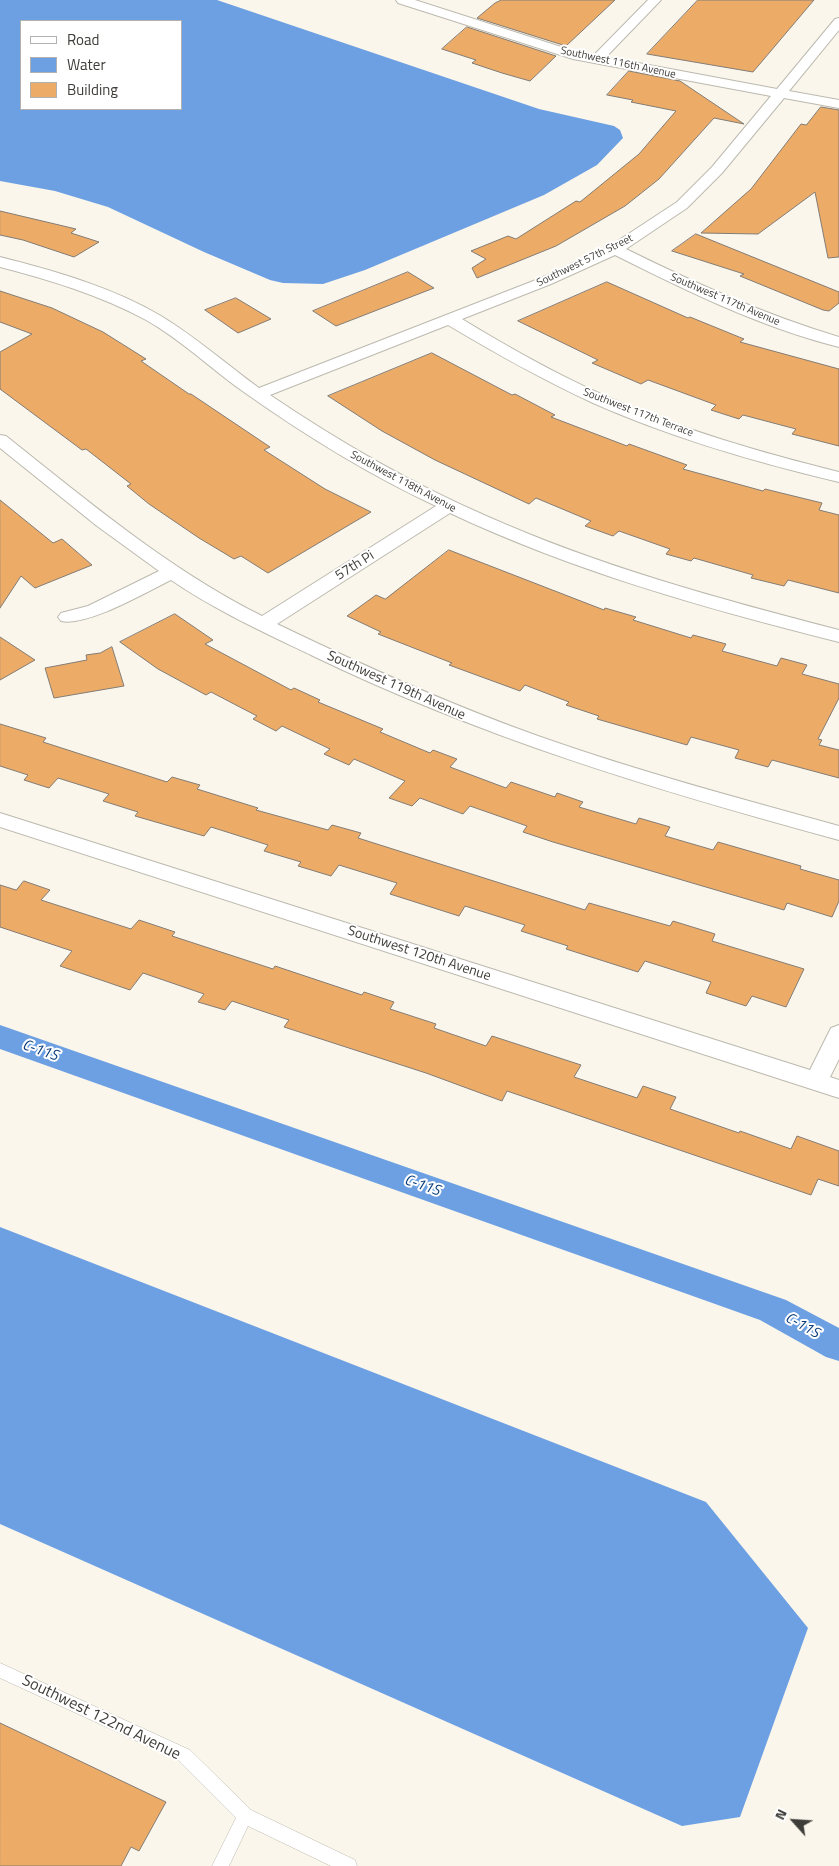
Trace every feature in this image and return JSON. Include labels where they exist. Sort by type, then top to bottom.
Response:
[{"type":"street","name":"Southwest 116th Avenue","points":[[402,0],[550,48],[596,60],[839,104]]},
{"type":"street","points":[[596,60],[655,0]]},
{"type":"street","points":[[440,13],[450,4]]},
{"type":"street","name":"Southwest 57th Street","points":[[258,394],[313,370],[546,281],[615,248],[652,226],[682,204],[702,186],[839,22]]},
{"type":"street","name":"Southwest 117th Avenue","points":[[615,248],[718,299],[771,321],[839,342]]},
{"type":"street","name":"Southwest 118th Avenue","points":[[0,262],[103,295],[154,318],[306,427],[364,462],[447,507],[524,540],[590,564],[708,601],[839,636]]},
{"type":"street","name":"Southwest 117th Terrace","points":[[450,319],[566,384],[618,407],[740,451],[839,477]]},
{"type":"street","name":"Southwest 119th Avenue","points":[[0,440],[110,527],[172,572],[213,598],[263,624],[415,696],[488,725],[565,752],[839,833]]},
{"type":"street","name":"57th Pi","points":[[263,624],[447,507]]},
{"type":"street","points":[[68,617],[95,610],[172,572]]},
{"type":"street","name":"Southwest 120th Avenue","points":[[0,820],[839,1089]]},
{"type":"street","points":[[816,1082],[839,1034]]},
{"type":"lane","name":"Southwest 122nd Avenue","points":[[0,1670],[184,1755],[245,1816],[349,1866]]},
{"type":"lane","points":[[220,1866],[245,1816]]},
{"type":"water","points":[[0,0],[217,0],[539,109],[614,126],[620,130],[623,138],[597,165],[544,195],[365,270],[323,284],[283,283],[270,280],[204,252],[108,207],[55,191],[0,181]]},
{"type":"water","points":[[0,1227],[706,1502],[808,1628],[740,1817],[682,1826],[0,1524]]},
{"type":"building","points":[[502,0],[615,0],[566,46],[477,18],[495,3]]},
{"type":"building","points":[[698,0],[814,0],[753,72],[647,54]]},
{"type":"building","points":[[467,27],[556,56],[530,81],[472,63],[476,60],[442,49]]},
{"type":"building","points":[[629,71],[680,81],[744,124],[714,118],[659,179],[625,206],[556,246],[477,278],[472,268],[486,259],[471,251],[508,236],[516,239],[576,201],[580,202],[639,154],[676,111],[607,95]]},
{"type":"building","points":[[821,107],[839,110],[839,257],[828,258],[815,192],[758,234],[701,233],[751,189],[801,124],[806,125]]},
{"type":"building","points":[[0,211],[76,229],[71,233],[99,242],[74,257],[23,240],[0,235]]},
{"type":"building","points":[[696,234],[839,292],[839,303],[829,311],[823,310],[740,276],[744,274],[672,251]]},
{"type":"building","points":[[408,272],[434,288],[336,326],[313,311]]},
{"type":"building","points":[[607,282],[688,318],[690,317],[744,339],[740,342],[839,369],[839,446],[792,434],[796,429],[743,415],[739,419],[711,410],[716,405],[648,380],[641,384],[592,363],[598,360],[518,321]]},
{"type":"building","points":[[0,291],[52,308],[103,332],[146,359],[141,361],[270,447],[264,450],[325,489],[371,512],[268,573],[241,556],[234,559],[149,504],[127,486],[131,484],[86,449],[82,450],[0,389],[0,352],[32,334],[0,322]]},
{"type":"building","points":[[236,298],[271,319],[238,333],[205,310]]},
{"type":"building","points":[[432,353],[555,415],[551,417],[627,446],[629,444],[687,465],[683,469],[763,491],[765,489],[822,503],[819,510],[839,515],[839,593],[788,580],[784,586],[751,578],[753,575],[694,558],[691,561],[666,554],[670,549],[619,531],[613,536],[585,526],[591,521],[536,498],[529,504],[435,460],[382,431],[328,396]]},
{"type":"building","points":[[0,500],[53,543],[62,539],[92,565],[35,588],[21,576],[0,608]]},
{"type":"building","points":[[449,550],[604,610],[605,608],[636,617],[633,620],[691,638],[693,635],[726,644],[722,651],[777,666],[781,658],[807,665],[802,674],[839,684],[839,698],[818,739],[822,740],[819,745],[839,750],[839,778],[772,760],[768,767],[735,758],[739,750],[691,737],[687,745],[597,719],[599,716],[566,705],[569,702],[525,685],[520,691],[449,665],[452,663],[378,634],[381,632],[347,616],[376,595],[385,599]]},
{"type":"building","points":[[175,614],[213,640],[205,644],[291,690],[294,688],[320,700],[318,702],[383,729],[380,732],[430,753],[433,750],[457,759],[450,767],[506,788],[511,782],[555,797],[557,793],[583,802],[579,807],[636,824],[639,818],[670,827],[665,836],[713,850],[718,842],[801,866],[800,869],[839,880],[839,901],[832,917],[787,903],[784,910],[553,842],[523,832],[527,826],[470,806],[463,814],[420,798],[412,806],[389,798],[405,781],[354,759],[349,765],[324,754],[330,749],[282,726],[276,731],[253,719],[257,716],[211,692],[206,695],[158,669],[120,642]]},
{"type":"building","points":[[0,637],[35,660],[0,680]]},
{"type":"building","points":[[112,647],[124,686],[54,698],[45,668],[87,660],[86,655],[100,653]]},
{"type":"building","points":[[0,724],[46,738],[43,742],[167,782],[172,777],[200,785],[197,789],[258,808],[256,810],[328,830],[332,825],[361,833],[358,838],[585,910],[589,903],[670,926],[673,921],[715,934],[712,941],[804,969],[786,1007],[752,996],[746,1006],[706,993],[711,982],[645,961],[638,972],[566,949],[568,946],[521,931],[525,925],[465,906],[459,916],[390,894],[397,883],[339,865],[331,876],[298,866],[301,862],[264,851],[268,845],[211,827],[204,836],[135,816],[138,812],[103,801],[109,794],[58,778],[49,788],[24,780],[28,775],[0,766]]},
{"type":"building","points":[[24,881],[50,890],[41,900],[131,929],[139,920],[175,932],[172,936],[273,969],[275,966],[362,995],[364,992],[394,1002],[390,1009],[436,1024],[434,1028],[486,1046],[492,1036],[581,1065],[574,1077],[637,1098],[643,1086],[676,1097],[670,1109],[739,1133],[740,1131],[791,1149],[797,1136],[839,1151],[839,1186],[818,1179],[811,1195],[507,1091],[502,1101],[426,1073],[284,1027],[289,1020],[232,1001],[225,1010],[198,1002],[204,994],[143,973],[130,990],[60,966],[72,951],[0,927],[0,885],[16,890]]},
{"type":"building","points":[[0,1723],[166,1802],[139,1851],[131,1847],[121,1866],[0,1866]]},
{"type":"waterway","name":"C-11S","points":[[0,1037],[773,1310],[839,1346]]}]
